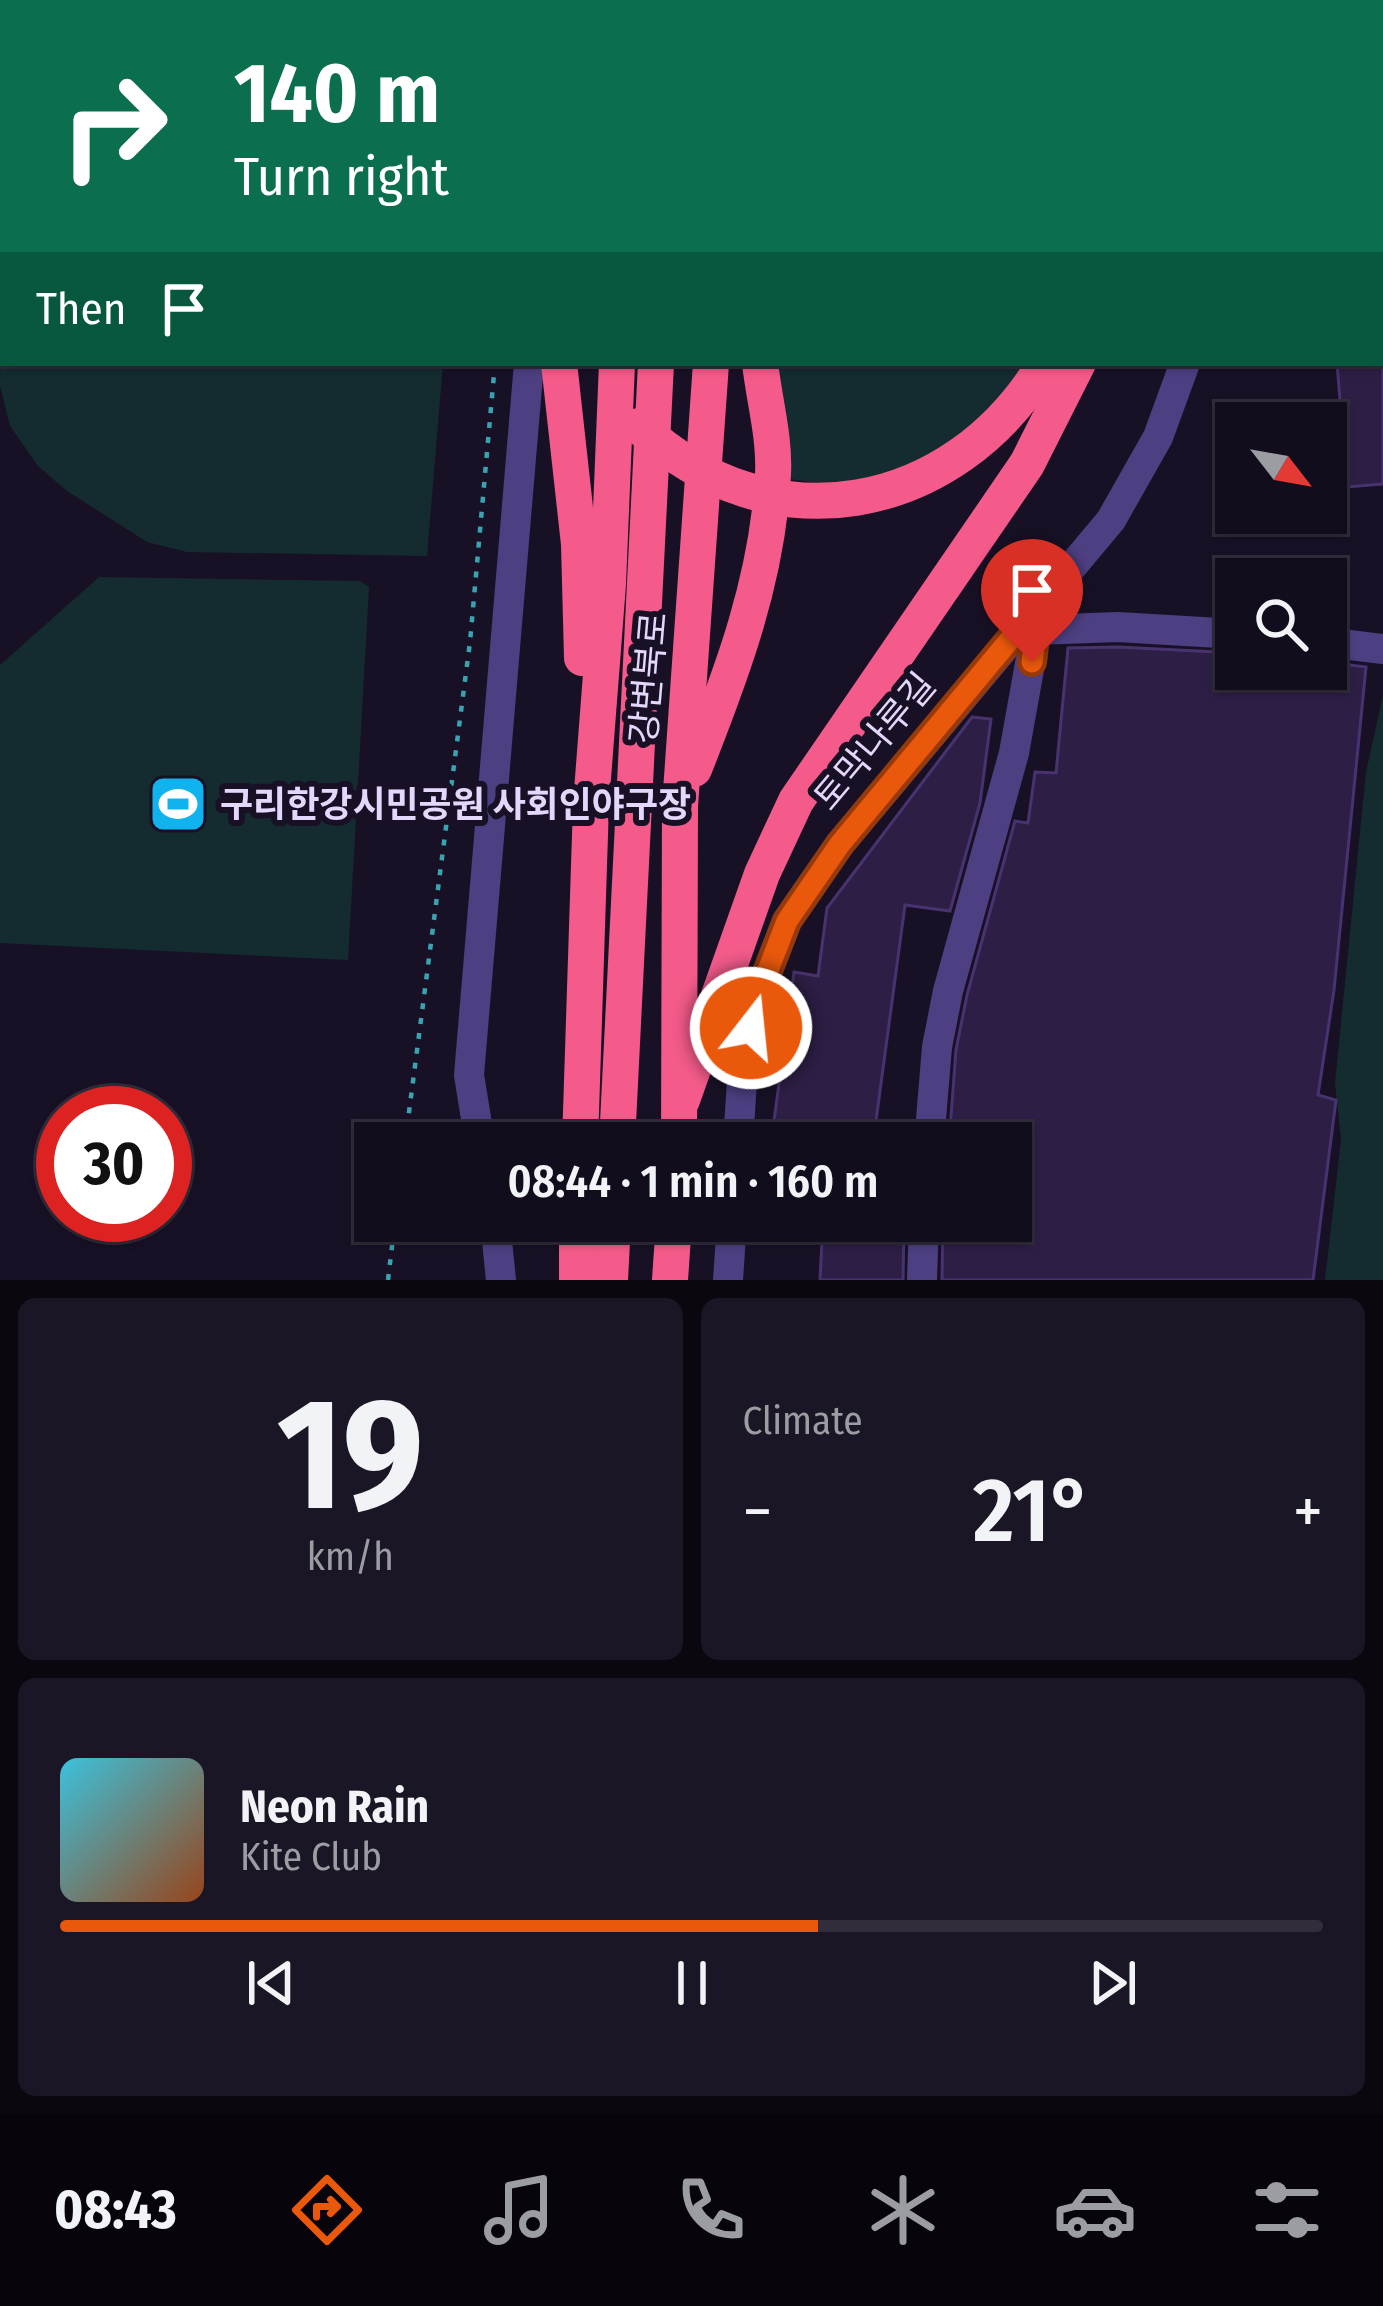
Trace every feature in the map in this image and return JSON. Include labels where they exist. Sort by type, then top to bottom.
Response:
[{"type":"highway","points":[[559,366],[579,544],[591,805]]},
{"type":"highway","points":[[599,366],[640,428],[685,465],[763,497],[815,502],[863,498],[912,484],[970,448],[1012,412],[1044,366]]},
{"type":"highway","points":[[581,1122],[591,805],[608,584],[617,366]]},
{"type":"highway","name":"강변북로","points":[[618,1122],[656,366]]},
{"type":"highway","name":"강변북로","points":[[680,1122],[680,806],[711,366]]},
{"type":"highway","points":[[680,806],[736,663],[765,554],[773,469],[760,366]]},
{"type":"highway","points":[[682,1100],[762,874],[796,802],[1027,464],[1076,366]]},
{"type":"highway","points":[[577,1280],[578,1242]]},
{"type":"highway","points":[[610,1280],[613,1242]]},
{"type":"highway","points":[[670,1280],[673,1242]]},
{"type":"street","points":[[477,1122],[469,1076],[529,366]]},
{"type":"street","name":"토막나루길","points":[[739,1122],[747,1047],[760,991],[787,921],[840,844],[1111,520],[1158,437],[1184,366]]},
{"type":"street","points":[[931,1122],[948,991],[1014,753],[1036,630],[1052,589]]},
{"type":"street","points":[[1036,630],[1118,627],[1215,633]]},
{"type":"street","points":[[1347,645],[1383,649]]},
{"type":"street","points":[[497,1242],[501,1280]]},
{"type":"street","points":[[728,1280],[731,1242]]},
{"type":"street","points":[[922,1280],[924,1242]]},
{"type":"path","points":[[408,1122],[470,642],[496,366]]},
{"type":"path","points":[[388,1280],[393,1242]]},
{"type":"green space","points":[[0,366],[443,366],[427,556],[187,552],[147,542],[67,491],[38,466],[10,426]]},
{"type":"green space","points":[[773,366],[1039,366],[1005,410],[890,478],[819,483],[789,479]]},
{"type":"green space","name":"구리한강시민공원 사회인야구장","points":[[99,577],[360,581],[369,587],[348,960],[0,943],[0,665]]},
{"type":"green space","points":[[1383,695],[1383,1280],[1325,1280],[1341,1140],[1335,1083],[1366,772]]},
{"type":"building","points":[[1337,366],[1383,366],[1383,484],[1347,487],[1347,402],[1340,402]]},
{"type":"building","points":[[1068,648],[1215,652],[1215,690],[1347,690],[1347,665],[1366,667],[1334,990],[1318,1095],[1336,1100],[1313,1280],[942,1280],[943,1242],[1032,1242],[1032,1122],[951,1122],[956,1050],[967,995],[1015,821],[1028,823],[1035,772],[1056,773]]},
{"type":"building","points":[[972,717],[991,719],[980,803],[950,911],[905,905],[876,1122],[774,1122],[794,972],[818,976],[827,908]]},
{"type":"building","points":[[822,1242],[904,1242],[903,1280],[820,1280]]},
{"type":"place","name":"구리한강시민공원 사회인야구장","points":[[178,804]]},
{"type":"route","points":[[751,1028],[787,921],[840,844],[1052,589],[1036,630],[1032,662]]}]
